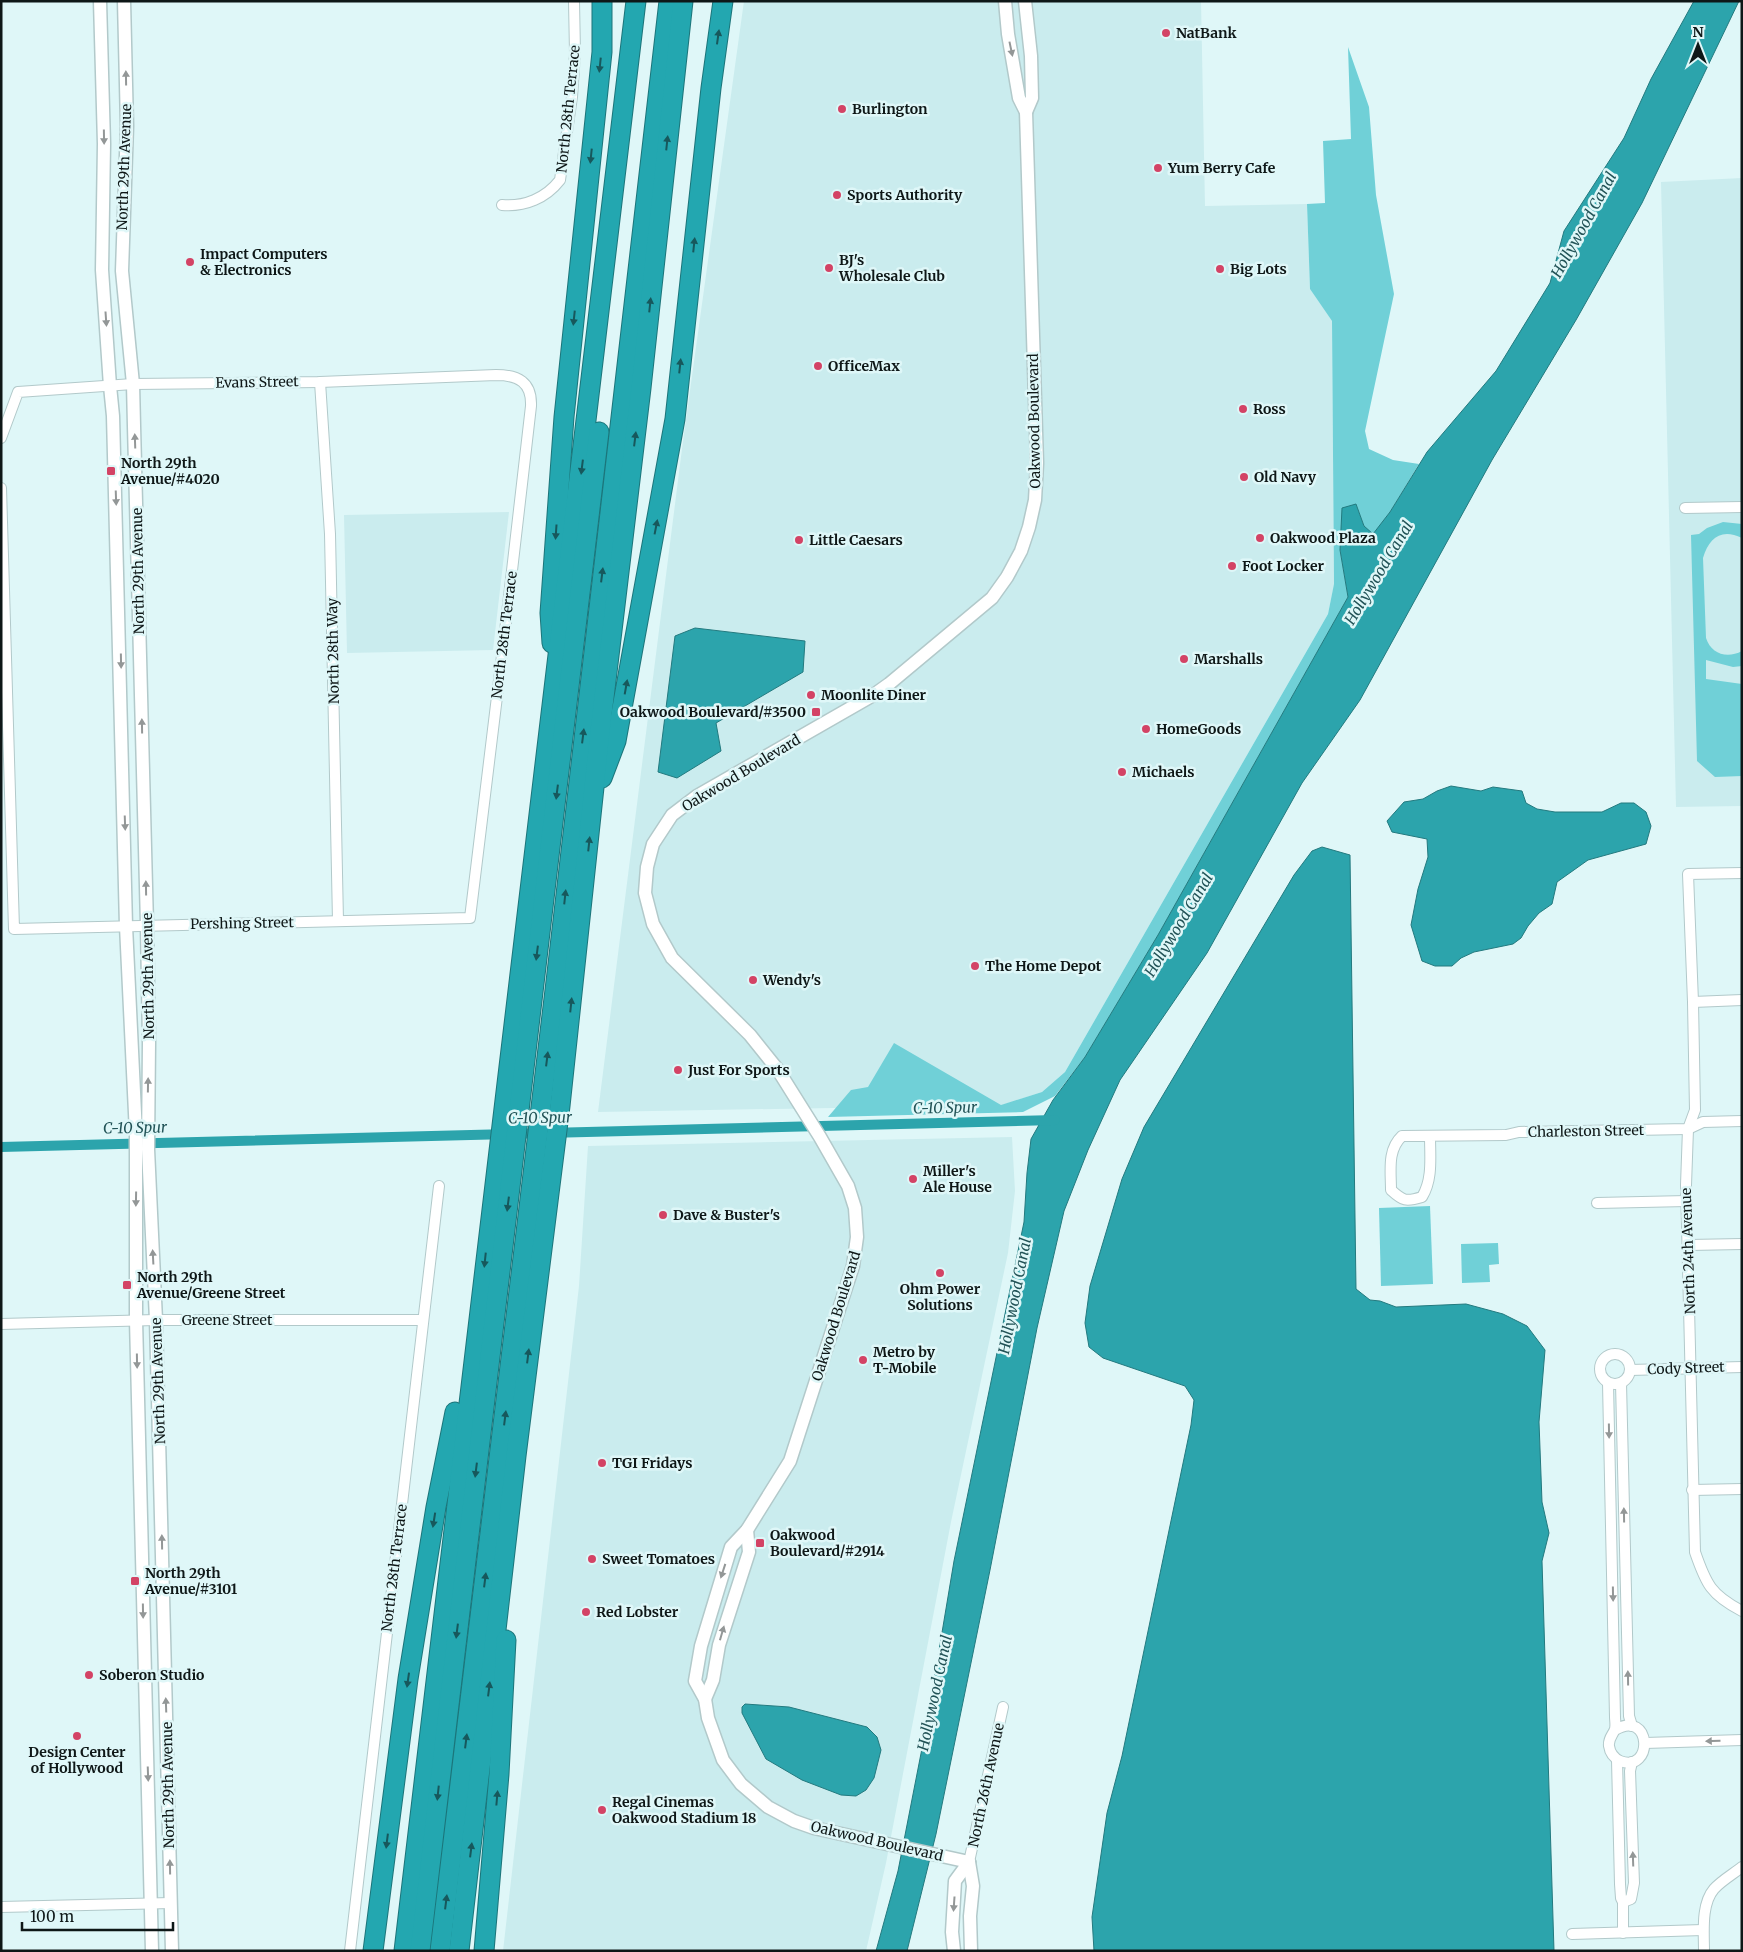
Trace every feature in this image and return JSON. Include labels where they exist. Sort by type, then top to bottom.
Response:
[{"type":"highway","points":[[554,689],[550,613],[564,416],[602,52],[602,1]]},
{"type":"highway","points":[[512,1108],[554,689],[636,1]]},
{"type":"highway","points":[[404,1951],[478,1319],[505,1158],[576,639],[648,1]]},
{"type":"highway","points":[[459,1951],[516,1456],[544,1157],[541,1107],[668,1]]},
{"type":"highway","points":[[440,1951],[544,1157],[560,1106],[600,730],[641,388],[683,1]]},
{"type":"highway","points":[[594,800],[616,742],[675,419],[711,88],[723,1]]},
{"type":"highway","points":[[420,1951],[505,1158]]},
{"type":"highway","points":[[373,1951],[408,1679],[435,1516],[467,1344],[478,1319]]},
{"type":"highway","points":[[484,1951],[499,1774],[516,1456]]},
{"type":"street","name":"North 29th Avenue","points":[[100,1],[104,144],[102,270],[113,416],[117,522],[126,926],[142,1134]]},
{"type":"street","name":"North 29th Avenue","points":[[124,1],[127,126],[122,271],[133,384],[149,1043],[142,1134],[136,1320],[152,1951]]},
{"type":"street","name":"North 28th Terrace","points":[[502,205],[524,204],[539,198],[551,190],[560,180],[572,97],[576,53],[574,1]]},
{"type":"street","name":"Oakwood Boulevard","points":[[969,1862],[814,1828],[794,1821],[768,1807],[741,1784],[723,1760],[708,1718],[705,1699],[695,1681],[701,1646],[731,1547],[747,1530],[790,1461],[853,1266],[858,1237],[855,1208],[848,1186],[820,1137],[778,1070],[750,1035],[672,958],[653,924],[645,893],[647,867],[653,844],[672,816],[697,796],[875,694],[992,598],[1007,578],[1017,557],[1029,527],[1035,500],[1038,463],[1026,112],[1019,98],[1008,34],[1005,1]]},
{"type":"street","name":"Oakwood Boulevard","points":[[1025,1],[1031,56],[1032,98],[1026,112]]},
{"type":"street","name":"Evans Street","points":[[1,438],[18,392],[133,384],[320,382],[496,375]]},
{"type":"street","name":"North 28th Terrace","points":[[470,918],[531,398],[527,386],[516,377],[496,375]]},
{"type":"street","name":"North 28th Way","points":[[320,382],[330,534],[338,920]]},
{"type":"street","name":"Pershing Street","points":[[1,488],[14,929],[470,918]]},
{"type":"street","points":[[1685,508],[1742,507]]},
{"type":"street","name":"North 24th Avenue","points":[[1742,873],[1688,874],[1694,1002],[1695,1110],[1688,1129],[1687,1201],[1692,1490],[1695,1552],[1703,1574],[1712,1590],[1728,1604],[1742,1611]]},
{"type":"street","points":[[1694,1002],[1742,1000]]},
{"type":"street","name":"Charleston Street","points":[[1430,1136],[1430,1179],[1422,1198],[1409,1202],[1399,1198],[1391,1190],[1390,1161],[1394,1143],[1402,1136],[1506,1135],[1518,1132],[1688,1129],[1703,1122],[1742,1121]]},
{"type":"street","name":"North 29th Avenue","points":[[142,1150],[156,1320],[172,1951]]},
{"type":"street","name":"North 28th Terrace","points":[[350,1951],[422,1320],[440,1186]]},
{"type":"street","points":[[1598,1203],[1687,1201]]},
{"type":"street","points":[[1689,1245],[1742,1244]]},
{"type":"street","name":"Greene Street","points":[[1,1324],[136,1320],[422,1320]]},
{"type":"street","points":[[1615,1354],[1628,1361],[1630,1370],[1629,1376],[1621,1383],[1612,1384],[1604,1380],[1600,1366],[1606,1358],[1615,1354]]},
{"type":"street","name":"Cody Street","points":[[1630,1370],[1742,1366]]},
{"type":"street","points":[[1608,1382],[1615,1730]]},
{"type":"street","points":[[1621,1383],[1629,1716],[1632,1726]]},
{"type":"street","points":[[1692,1490],[1742,1489]]},
{"type":"street","points":[[705,1699],[713,1680],[719,1645],[749,1552],[747,1530]]},
{"type":"street","name":"North 26th Avenue","points":[[971,1951],[970,1916],[973,1886],[969,1862],[1003,1708]]},
{"type":"street","points":[[1617,1760],[1632,1762],[1642,1755],[1645,1743],[1641,1732],[1632,1726],[1620,1727],[1615,1730],[1608,1742],[1609,1749],[1617,1760],[1620,1898],[1623,1902],[1623,1932]]},
{"type":"street","points":[[1645,1743],[1742,1740]]},
{"type":"street","points":[[1623,1902],[1631,1899],[1634,1883],[1630,1771],[1632,1762]]},
{"type":"street","name":"North 26th Avenue","points":[[954,1951],[952,1932],[955,1881],[969,1862]]},
{"type":"street","points":[[1704,1951],[1706,1908],[1713,1890],[1742,1867]]},
{"type":"street","points":[[1,1907],[171,1903]]},
{"type":"street","points":[[1572,1934],[1704,1930]]},
{"type":"shaded area","points":[[744,1],[1201,1],[1205,206],[1307,204],[1310,289],[1332,321],[1334,585],[1328,614],[1065,1072],[1042,1092],[1002,1105],[598,1112],[683,441]]},
{"type":"shaded area","points":[[1348,47],[1369,107],[1376,195],[1394,294],[1365,431],[1369,449],[1393,460],[1419,464],[1390,512],[1373,535],[1364,526],[1356,504],[1340,550],[1348,597],[1158,935],[1085,1057],[1055,1096],[1023,1112],[828,1117],[851,1090],[868,1087],[894,1043],[1001,1105],[1042,1092],[1065,1072],[1328,614],[1334,584],[1332,321],[1310,289],[1307,204],[1325,203],[1323,141],[1351,139]]},
{"type":"shaded area","points":[[1742,178],[1742,806],[1676,807],[1661,182]]},
{"type":"shaded area","points":[[509,512],[493,650],[347,653],[344,515]]},
{"type":"shaded area","points":[[1723,522],[1742,524],[1742,538],[1728,534],[1717,537],[1712,540],[1703,558],[1706,638],[1712,648],[1720,654],[1731,655],[1742,651],[1742,666],[1733,667],[1706,660],[1706,679],[1742,684],[1742,776],[1715,777],[1697,761],[1691,535],[1699,534],[1707,528]]},
{"type":"shaded area","points":[[1012,1137],[1015,1191],[1008,1253],[951,1522],[886,1863],[866,1951],[503,1951],[579,1286],[588,1146]]},
{"type":"shaded area","points":[[1430,1206],[1433,1284],[1381,1286],[1379,1208]]},
{"type":"shaded area","points":[[1498,1243],[1499,1264],[1489,1265],[1490,1282],[1462,1283],[1461,1244]]},
{"type":"water","name":"Hollywood Canal","points":[[1694,1],[1739,1],[1642,203],[1576,320],[1492,460],[1360,700],[1302,783],[1207,953],[1120,1080],[1088,1150],[1064,1211],[1037,1328],[936,1834],[907,1951],[876,1951],[898,1871],[926,1728],[954,1561],[1024,1222],[1031,1139],[1053,1100],[1085,1057],[1158,935],[1348,597],[1340,550],[1342,508],[1356,504],[1364,526],[1373,534],[1390,512],[1427,452],[1496,371],[1550,283],[1564,231],[1624,138],[1651,79]]},
{"type":"water","points":[[695,628],[805,641],[803,672],[716,723],[721,751],[677,778],[658,772],[675,636]]},
{"type":"water","points":[[1451,786],[1481,791],[1493,787],[1522,791],[1526,803],[1537,809],[1555,812],[1602,812],[1621,803],[1634,803],[1646,812],[1651,826],[1646,844],[1588,860],[1557,882],[1552,904],[1539,913],[1521,938],[1513,944],[1474,952],[1461,958],[1452,966],[1435,966],[1422,961],[1411,925],[1418,889],[1428,857],[1427,839],[1392,832],[1387,821],[1404,802],[1423,799]]},
{"type":"water","points":[[1322,847],[1350,855],[1356,1289],[1370,1300],[1380,1301],[1396,1307],[1466,1304],[1503,1314],[1527,1326],[1545,1350],[1539,1422],[1542,1502],[1549,1533],[1542,1561],[1554,1951],[1094,1951],[1092,1917],[1107,1813],[1122,1756],[1191,1425],[1194,1400],[1185,1386],[1103,1358],[1089,1347],[1085,1323],[1090,1286],[1122,1179],[1144,1127],[1294,875],[1312,851]]},
{"type":"water","points":[[745,1704],[789,1707],[867,1727],[877,1737],[881,1750],[874,1778],[866,1790],[856,1796],[841,1795],[802,1780],[766,1759],[742,1713],[742,1707]]},
{"type":"waterway","name":"C-10 Spur","points":[[1,1147],[1055,1120]]},
{"type":"place","name":"NatBank","points":[[1166,33]]},
{"type":"place","name":"Burlington","points":[[842,109]]},
{"type":"place","name":"Yum Berry Cafe","points":[[1158,168]]},
{"type":"place","name":"Sports Authority","points":[[837,195]]},
{"type":"place","name":"Impact Computers & Electronics","points":[[190,262]]},
{"type":"place","name":"BJ's Wholesale Club","points":[[829,268]]},
{"type":"place","name":"Big Lots","points":[[1220,269]]},
{"type":"place","name":"OfficeMax","points":[[818,366]]},
{"type":"place","name":"Ross","points":[[1243,409]]},
{"type":"place","name":"North 29th Avenue/#4020","points":[[111,471]]},
{"type":"place","name":"Old Navy","points":[[1244,477]]},
{"type":"place","name":"Oakwood Plaza","points":[[1260,538]]},
{"type":"place","name":"Little Caesars","points":[[799,540]]},
{"type":"place","name":"Foot Locker","points":[[1232,566]]},
{"type":"place","name":"Marshalls","points":[[1184,659]]},
{"type":"place","name":"Moonlite Diner","points":[[811,695]]},
{"type":"place","name":"Oakwood Boulevard/#3500","points":[[816,712]]},
{"type":"place","name":"HomeGoods","points":[[1146,729]]},
{"type":"place","name":"Michaels","points":[[1122,772]]},
{"type":"place","name":"The Home Depot","points":[[975,966]]},
{"type":"place","name":"Wendy's","points":[[753,980]]},
{"type":"place","name":"Just For Sports","points":[[678,1070]]},
{"type":"place","name":"Miller's Ale House","points":[[913,1179]]},
{"type":"place","name":"Dave & Buster's","points":[[663,1215]]},
{"type":"place","name":"Ohm Power Solutions","points":[[940,1273]]},
{"type":"place","name":"North 29th Avenue/Greene Street","points":[[127,1285]]},
{"type":"place","name":"Metro by T-Mobile","points":[[863,1360]]},
{"type":"place","name":"TGI Fridays","points":[[602,1463]]},
{"type":"place","name":"Oakwood Boulevard/#2914","points":[[760,1543]]},
{"type":"place","name":"Sweet Tomatoes","points":[[592,1559]]},
{"type":"place","name":"North 29th Avenue/#3101","points":[[135,1581]]},
{"type":"place","name":"Red Lobster","points":[[586,1612]]},
{"type":"place","name":"Soberon Studio","points":[[89,1675]]},
{"type":"place","name":"Design Center of Hollywood","points":[[77,1736]]},
{"type":"place","name":"Regal Cinemas Oakwood Stadium 18","points":[[602,1810]]}]
